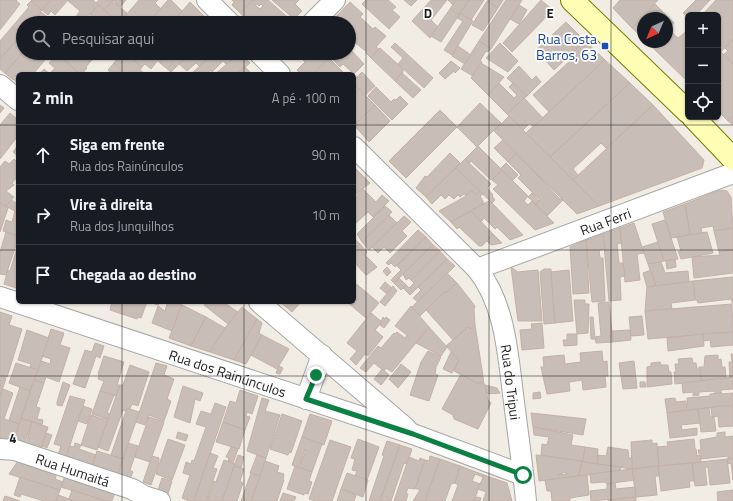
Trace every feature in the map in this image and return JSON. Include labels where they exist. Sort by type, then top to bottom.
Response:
[{"type":"main road","points":[[572,0],[685,109]]},
{"type":"main road","points":[[696,120],[733,159]]},
{"type":"street","points":[[207,0],[223,16]]},
{"type":"street","points":[[319,16],[335,0]]},
{"type":"street","points":[[0,85],[16,98]]},
{"type":"street","name":"Rua do Tripui","points":[[356,149],[477,269],[487,281],[497,305],[506,340],[526,501]]},
{"type":"street","name":"Rua Ferri","points":[[477,269],[733,173]]},
{"type":"street","name":"Rua dos Rainúnculos","points":[[0,297],[16,302]]},
{"type":"street","name":"Rua dos Rainúnculos","points":[[21,304],[413,434],[523,475]]},
{"type":"street","points":[[261,304],[413,434]]},
{"type":"street","points":[[306,399],[322,355]]},
{"type":"street","name":"Rua Humaitá","points":[[0,449],[15,450],[132,489],[148,499]]},
{"type":"building","points":[[0,0],[17,0],[16,1],[20,4],[0,30]]},
{"type":"building","points":[[31,0],[48,0],[50,1],[42,10]]},
{"type":"building","points":[[51,0],[68,0],[55,15],[51,11],[48,15],[42,10]]},
{"type":"building","points":[[67,0],[93,0],[98,5],[88,16],[76,16],[80,11]]},
{"type":"building","points":[[99,0],[113,0],[104,10],[96,3]]},
{"type":"building","points":[[113,0],[126,0],[120,7]]},
{"type":"building","points":[[139,0],[158,0],[155,3],[161,9],[155,16],[125,16]]},
{"type":"building","points":[[168,0],[171,0],[182,11],[178,16],[154,16]]},
{"type":"building","points":[[232,0],[253,0],[240,13],[232,5],[234,2]]},
{"type":"building","points":[[253,0],[268,0],[286,16],[246,15],[243,16],[240,13]],"holes":[[[257,4],[259,6],[261,4],[263,6],[260,9],[255,5]]]},
{"type":"building","points":[[272,0],[299,0],[295,4],[302,11],[297,16],[291,16]]},
{"type":"building","points":[[366,0],[388,0],[396,7],[392,10],[400,17],[389,29],[362,4]]},
{"type":"building","points":[[404,0],[417,0],[411,6]]},
{"type":"building","points":[[431,0],[447,0],[431,20],[438,27],[430,38],[412,21]]},
{"type":"building","points":[[448,0],[456,0],[453,5]]},
{"type":"building","points":[[456,0],[469,0],[459,15],[450,9]]},
{"type":"building","points":[[469,0],[484,0],[471,20],[460,13]]},
{"type":"building","points":[[503,0],[498,8],[487,1]]},
{"type":"building","points":[[506,0],[522,0],[491,49],[479,41]]},
{"type":"building","points":[[541,0],[553,10],[512,52],[503,43]]},
{"type":"building","points":[[620,0],[658,0],[647,12],[637,12],[637,23],[632,28],[613,8]]},
{"type":"building","points":[[696,0],[710,0],[699,12],[685,12],[685,15],[683,13]]},
{"type":"building","points":[[716,0],[733,0],[733,39],[721,52],[721,12],[705,12]]},
{"type":"building","points":[[31,1],[42,10],[37,16],[21,16],[29,7],[27,5]]},
{"type":"building","points":[[112,1],[127,13],[124,16],[111,16],[104,10]]},
{"type":"building","points":[[487,1],[498,8],[483,31],[472,25]]},
{"type":"building","points":[[190,2],[204,16],[178,16]]},
{"type":"building","points":[[350,2],[363,14],[360,17],[373,29],[375,27],[386,36],[376,47],[379,49],[371,58],[366,53],[367,52],[356,43],[356,16],[337,16]]},
{"type":"building","points":[[655,4],[663,12],[647,12]]},
{"type":"building","points":[[98,5],[111,16],[91,16],[90,15]]},
{"type":"building","points":[[519,5],[527,10],[519,24],[510,19]]},
{"type":"building","points":[[450,9],[459,15],[441,42],[431,36]]},
{"type":"building","points":[[41,12],[46,16],[38,16]]},
{"type":"building","points":[[460,13],[473,21],[452,55],[444,50],[463,21],[457,18]]},
{"type":"building","points":[[16,22],[16,30],[12,27]]},
{"type":"building","points":[[566,22],[585,41],[554,70],[536,50]]},
{"type":"building","points":[[637,23],[637,33],[632,28]]},
{"type":"building","points":[[12,27],[16,30],[16,41],[0,59],[0,41]]},
{"type":"building","points":[[685,32],[685,79],[653,48],[673,48],[673,34],[678,38]]},
{"type":"building","points":[[733,39],[733,64],[723,55],[728,51],[725,48]]},
{"type":"building","points":[[16,41],[16,60],[5,73],[0,69],[0,59]]},
{"type":"building","points":[[479,41],[491,49],[488,52],[486,51],[480,61],[482,62],[473,76],[461,69]]},
{"type":"building","points":[[585,41],[605,60],[549,112],[533,95],[571,60],[568,57]]},
{"type":"building","points":[[395,43],[433,78],[424,88],[398,64],[403,58],[391,47]]},
{"type":"building","points":[[500,43],[518,61],[508,72],[486,58]]},
{"type":"building","points":[[458,46],[471,55],[465,64],[452,56]]},
{"type":"building","points":[[380,48],[403,69],[403,72],[395,81],[371,58]]},
{"type":"building","points":[[721,52],[733,64],[733,116],[728,121],[721,114]]},
{"type":"building","points":[[356,55],[364,64],[356,72],[352,72],[343,64],[340,67],[334,60],[356,60]]},
{"type":"building","points":[[16,60],[45,60],[35,72],[16,72],[16,76],[13,80],[5,73]]},
{"type":"building","points":[[52,60],[64,60],[78,72],[53,72],[52,71],[55,68],[49,63]]},
{"type":"building","points":[[64,60],[88,60],[90,62],[84,72],[78,72]]},
{"type":"building","points":[[116,60],[134,60],[142,67],[140,70],[142,72],[123,72],[114,63]]},
{"type":"building","points":[[134,60],[158,60],[151,69],[145,64],[142,67]]},
{"type":"building","points":[[162,60],[168,60],[176,67],[171,72],[160,63]]},
{"type":"building","points":[[170,60],[184,60],[176,67]]},
{"type":"building","points":[[184,60],[206,60],[199,66],[196,63],[187,71],[179,64]]},
{"type":"building","points":[[206,60],[231,60],[226,64],[223,61],[212,72],[211,70],[209,72],[193,72]]},
{"type":"building","points":[[232,60],[247,60],[250,63],[239,72],[217,72]]},
{"type":"building","points":[[303,60],[327,60],[315,72],[299,72],[297,70],[305,62]]},
{"type":"building","points":[[327,60],[331,60],[343,72],[315,72]]},
{"type":"building","points":[[605,60],[630,83],[550,157],[526,133]]},
{"type":"building","points":[[451,61],[460,68],[445,79],[439,73]]},
{"type":"building","points":[[114,63],[123,72],[110,72],[108,70]]},
{"type":"building","points":[[481,63],[504,77],[488,95],[471,78]]},
{"type":"building","points":[[519,66],[532,80],[536,76],[541,82],[527,96],[507,78]]},
{"type":"building","points":[[245,67],[250,72],[239,72]]},
{"type":"building","points":[[362,72],[375,86],[365,95],[356,86],[356,78]]},
{"type":"building","points":[[402,73],[421,90],[413,98],[395,81]]},
{"type":"building","points":[[499,83],[514,98],[517,95],[509,87],[513,83],[527,96],[507,114],[488,95]]},
{"type":"building","points":[[630,83],[653,105],[606,148],[601,143],[573,169],[578,175],[573,180],[550,157]]},
{"type":"building","points":[[376,87],[391,102],[400,96],[408,104],[392,120],[368,96]]},
{"type":"building","points":[[359,89],[375,105],[356,123],[356,92]]},
{"type":"building","points":[[524,98],[543,118],[533,127],[530,123],[523,130],[507,114]]},
{"type":"building","points":[[480,103],[501,123],[477,147],[457,127]]},
{"type":"building","points":[[0,105],[4,108],[0,113]]},
{"type":"building","points":[[375,105],[390,121],[369,142],[356,127],[356,123]]},
{"type":"building","points":[[653,105],[704,160],[702,168],[599,206],[573,180]]},
{"type":"building","points":[[440,110],[457,127],[406,178],[389,161]]},
{"type":"building","points":[[10,113],[16,118],[16,139],[0,159],[0,125]]},
{"type":"building","points":[[509,116],[599,206],[577,214],[494,131]]},
{"type":"building","points":[[733,116],[733,125],[728,121]]},
{"type":"building","points":[[503,140],[516,153],[508,162],[494,148]]},
{"type":"building","points":[[478,146],[502,170],[491,180],[471,161],[469,163],[465,159]]},
{"type":"building","points":[[450,153],[460,163],[426,197],[416,188],[425,176],[427,177]]},
{"type":"building","points":[[516,153],[560,199],[563,200],[547,216],[536,204],[540,200],[518,178],[521,175],[508,162]]},
{"type":"building","points":[[14,159],[16,161],[16,178],[12,183],[14,185],[6,191],[14,197],[6,206],[0,203],[0,167],[5,161],[9,164]]},
{"type":"building","points":[[465,159],[491,184],[487,188],[495,200],[492,203],[456,168]]},
{"type":"building","points":[[506,163],[518,175],[512,181],[500,169]]},
{"type":"building","points":[[456,168],[480,191],[476,195],[471,190],[466,196],[464,194],[460,197],[458,195],[454,199],[449,195],[445,199],[441,195],[432,204],[426,197]]},
{"type":"building","points":[[356,169],[370,183],[356,194]]},
{"type":"building","points":[[502,170],[528,196],[524,201],[528,205],[532,201],[554,223],[535,230],[493,189],[498,185],[492,180]]},
{"type":"building","points":[[363,189],[376,202],[382,195],[389,201],[373,217],[368,212],[356,223],[356,197]]},
{"type":"building","points":[[471,190],[476,195],[480,191],[483,194],[480,196],[484,203],[451,222],[439,211],[466,196]]},
{"type":"building","points":[[720,190],[727,191],[731,197],[733,228],[714,231],[713,226],[701,228],[702,233],[690,235],[685,204]]},
{"type":"building","points":[[532,193],[539,201],[536,204],[528,197]]},
{"type":"building","points":[[11,200],[16,203],[16,212],[6,206]]},
{"type":"building","points":[[489,201],[523,235],[510,240],[497,227],[495,229],[484,218],[481,222],[471,211]]},
{"type":"building","points":[[0,203],[8,208],[0,232]]},
{"type":"building","points":[[685,204],[690,235],[671,238],[663,212]]},
{"type":"building","points":[[385,206],[392,212],[362,242],[357,234]]},
{"type":"building","points":[[15,211],[16,235],[3,231],[6,220],[12,222]]},
{"type":"building","points":[[471,211],[493,234],[482,246],[479,246],[459,227],[457,229],[451,222]]},
{"type":"building","points":[[389,215],[397,223],[369,250],[362,242]]},
{"type":"building","points":[[404,216],[411,222],[402,231],[407,236],[390,253],[384,247],[378,253],[372,247]]},
{"type":"building","points":[[665,220],[678,259],[664,261],[652,224]]},
{"type":"building","points":[[634,223],[644,253],[637,254],[640,280],[625,282],[620,228]]},
{"type":"building","points":[[620,228],[621,243],[617,244],[619,263],[623,263],[625,276],[620,277],[621,300],[609,301],[603,234]]},
{"type":"building","points":[[733,228],[733,250],[719,252],[714,231]]},
{"type":"building","points":[[418,230],[426,237],[395,267],[391,263],[389,265],[386,263]]},
{"type":"building","points":[[6,232],[16,235],[16,245],[6,275],[0,274],[0,252]]},
{"type":"building","points":[[707,232],[713,253],[681,259],[678,251],[681,251],[677,237]]},
{"type":"building","points":[[493,234],[502,243],[491,245],[487,241]]},
{"type":"building","points":[[603,234],[605,249],[599,250],[600,258],[603,258],[605,301],[592,302],[586,240]]},
{"type":"building","points":[[426,237],[433,245],[394,283],[391,280],[401,270],[397,266]]},
{"type":"building","points":[[356,240],[360,244],[357,247],[356,246]]},
{"type":"building","points":[[586,240],[589,293],[573,294],[570,247]]},
{"type":"building","points":[[658,242],[664,261],[648,264],[642,247]]},
{"type":"building","points":[[360,244],[367,252],[365,255],[357,247]]},
{"type":"building","points":[[433,245],[440,251],[411,280],[409,278],[406,280],[403,274]]},
{"type":"building","points":[[357,247],[377,267],[366,275],[356,264]]},
{"type":"building","points":[[733,250],[733,273],[694,278],[692,257],[720,255],[719,252]]},
{"type":"building","points":[[440,251],[447,259],[410,295],[403,288],[406,285],[409,288],[414,283],[411,280]]},
{"type":"building","points":[[16,252],[16,288],[4,284],[8,270],[10,271]]},
{"type":"building","points":[[447,259],[455,266],[418,302],[413,298],[421,290],[418,287]]},
{"type":"building","points":[[675,259],[676,267],[667,269],[666,261]]},
{"type":"building","points":[[661,262],[665,273],[688,271],[689,282],[656,286],[648,264]]},
{"type":"building","points":[[387,267],[391,272],[387,276],[383,271]]},
{"type":"building","points":[[511,267],[518,272],[538,270],[542,321],[518,321]]},
{"type":"building","points":[[544,269],[551,269],[555,323],[544,324],[540,272]]},
{"type":"building","points":[[569,270],[573,321],[555,323],[551,272]]},
{"type":"building","points":[[651,270],[656,286],[647,287],[643,273]]},
{"type":"building","points":[[447,273],[457,283],[447,292],[444,292],[420,316],[412,307]]},
{"type":"building","points":[[733,277],[733,304],[731,299],[698,303],[697,300],[695,300],[693,281]]},
{"type":"building","points":[[399,278],[406,285],[401,290],[394,283]]},
{"type":"building","points":[[693,281],[695,300],[671,303],[672,309],[645,311],[647,287]]},
{"type":"building","points":[[385,282],[392,288],[387,294],[380,288]]},
{"type":"building","points":[[457,283],[475,306],[475,325],[470,329],[468,327],[453,340],[426,310],[444,292],[447,292]]},
{"type":"building","points":[[356,284],[379,303],[366,318],[349,304],[356,304]]},
{"type":"building","points":[[393,286],[397,291],[385,306],[380,302]]},
{"type":"building","points":[[574,300],[585,300],[585,304],[589,304],[588,333],[577,334]]},
{"type":"building","points":[[609,302],[613,342],[596,343],[595,337],[601,336],[598,303]]},
{"type":"building","points":[[112,304],[146,304],[141,318],[137,317],[137,319],[110,310]]},
{"type":"building","points":[[167,304],[182,305],[172,331],[152,323],[158,306],[165,311]]},
{"type":"building","points":[[226,304],[238,312],[228,324],[204,305]]},
{"type":"building","points":[[282,304],[299,304],[292,312]]},
{"type":"building","points":[[732,304],[733,332],[648,339],[645,311]]},
{"type":"building","points":[[182,305],[206,317],[191,346],[169,338]]},
{"type":"building","points":[[411,306],[429,327],[392,372],[386,368],[384,371],[374,363],[366,372],[360,368],[378,346],[381,348],[394,333],[395,334],[397,332],[405,338],[407,335],[395,326]]},
{"type":"building","points":[[242,307],[257,319],[234,360],[210,352],[225,328]]},
{"type":"building","points":[[0,312],[12,316],[9,325],[22,329],[7,377],[0,375]]},
{"type":"building","points":[[371,313],[382,322],[375,330],[383,337],[368,356],[365,354],[356,365],[350,359],[357,351],[347,343]]},
{"type":"building","points":[[642,316],[644,335],[631,336],[629,317]]},
{"type":"building","points":[[206,317],[225,328],[210,352],[191,346]]},
{"type":"building","points":[[383,317],[390,320],[384,328],[380,325]]},
{"type":"building","points":[[590,317],[593,317],[595,339],[591,339]]},
{"type":"building","points":[[257,319],[262,323],[259,333],[262,335],[246,364],[234,360]]},
{"type":"building","points":[[542,323],[544,348],[522,350],[520,330],[532,329],[531,324]]},
{"type":"building","points":[[475,325],[484,384],[480,382],[478,384],[454,371],[459,360],[446,346],[468,327],[470,329]]},
{"type":"building","points":[[429,327],[447,347],[441,356],[416,343]]},
{"type":"building","points":[[51,329],[64,333],[60,345],[70,348],[59,382],[46,377],[44,383],[34,380],[41,361],[50,364],[51,359],[42,356]]},
{"type":"building","points":[[27,330],[49,338],[38,370],[30,367],[31,364],[18,360]]},
{"type":"building","points":[[630,330],[631,340],[613,342],[612,331]]},
{"type":"building","points":[[733,332],[733,345],[711,347],[710,340],[703,341],[703,334]]},
{"type":"building","points":[[567,334],[577,334],[577,345],[564,346],[563,340],[567,340]]},
{"type":"building","points":[[703,334],[704,346],[668,351],[667,338]]},
{"type":"building","points":[[262,335],[289,349],[277,369],[251,355]]},
{"type":"building","points":[[95,343],[104,346],[100,358],[96,356],[85,388],[73,384],[85,350],[92,352]]},
{"type":"building","points":[[428,351],[441,357],[436,367],[435,374],[438,375],[429,401],[410,395],[421,362]]},
{"type":"building","points":[[602,351],[603,362],[607,361],[608,376],[605,376],[606,387],[583,390],[582,380],[569,382],[570,391],[547,394],[541,367],[544,367],[543,357],[564,355],[565,364],[581,362],[580,353]]},
{"type":"building","points":[[451,352],[459,360],[452,373],[443,369]]},
{"type":"building","points":[[731,354],[733,354],[733,377],[730,378],[729,362],[732,362]]},
{"type":"building","points":[[718,355],[718,360],[721,359],[722,367],[725,367],[726,378],[701,381],[699,367],[704,367],[705,356]]},
{"type":"building","points":[[104,356],[124,362],[117,385],[120,385],[116,396],[100,391],[104,381],[98,379],[98,374]]},
{"type":"building","points":[[692,358],[693,363],[696,363],[697,369],[700,369],[701,381],[675,384],[674,372],[676,372],[675,364],[679,364],[678,359]]},
{"type":"building","points":[[634,361],[637,388],[623,389],[619,363]]},
{"type":"building","points":[[660,362],[661,365],[668,365],[669,372],[671,372],[672,384],[647,387],[647,367],[651,366],[651,363]]},
{"type":"building","points":[[16,363],[38,370],[30,391],[9,383]]},
{"type":"building","points":[[156,363],[167,366],[164,375],[174,379],[167,399],[171,401],[164,421],[149,415],[145,425],[136,422]]},
{"type":"building","points":[[401,364],[411,372],[398,388],[389,379]]},
{"type":"building","points":[[130,365],[149,372],[138,406],[132,404],[130,409],[127,408],[126,411],[123,410],[108,451],[98,447],[120,385],[123,385]]},
{"type":"building","points":[[279,366],[283,368],[280,374],[276,373]]},
{"type":"building","points":[[382,369],[389,375],[381,385],[374,379]]},
{"type":"building","points":[[461,374],[478,384],[480,382],[485,385],[488,400],[491,403],[478,429],[454,419],[453,415],[442,409]]},
{"type":"building","points":[[0,376],[6,378],[0,397]]},
{"type":"building","points":[[733,377],[733,389],[721,390],[721,393],[715,394],[715,391],[699,392],[699,395],[693,396],[693,392],[683,393],[682,383]]},
{"type":"building","points":[[34,380],[44,383],[36,407],[40,408],[37,419],[43,420],[42,425],[21,418]]},
{"type":"building","points":[[63,382],[70,385],[62,406],[57,405],[57,402]]},
{"type":"building","points":[[640,382],[645,382],[646,387],[640,387]]},
{"type":"building","points":[[485,385],[497,388],[500,393],[487,394]]},
{"type":"building","points":[[183,386],[203,393],[200,401],[195,399],[190,423],[174,417]]},
{"type":"building","points":[[20,387],[30,391],[19,424],[9,420]]},
{"type":"building","points":[[3,389],[13,393],[4,419],[19,424],[13,443],[0,439],[0,397]]},
{"type":"building","points":[[240,390],[258,396],[252,414],[247,412],[246,416],[250,417],[245,430],[223,422],[230,401],[236,403]]},
{"type":"building","points":[[100,391],[114,395],[107,413],[110,414],[108,419],[92,414]]},
{"type":"building","points":[[540,392],[541,398],[533,399],[533,393]]},
{"type":"building","points":[[733,393],[733,405],[688,410],[687,398],[710,396],[710,394]]},
{"type":"building","points":[[70,396],[85,400],[65,460],[57,458],[61,446],[54,444]]},
{"type":"building","points":[[262,398],[269,400],[265,411],[280,415],[266,458],[247,451]]},
{"type":"building","points":[[675,398],[676,402],[686,401],[687,410],[667,413],[665,399]]},
{"type":"building","points":[[215,403],[226,407],[194,501],[189,501],[182,498],[190,475],[183,473],[186,462],[191,464],[192,460],[194,461],[206,427],[196,424],[201,411],[211,414]]},
{"type":"building","points":[[83,406],[92,409],[87,424],[78,421]]},
{"type":"building","points":[[719,406],[733,406],[733,426],[719,427],[718,416],[712,417],[711,408]]},
{"type":"building","points":[[127,408],[139,412],[123,459],[111,455]]},
{"type":"building","points":[[709,408],[710,417],[714,417],[716,431],[701,432],[698,409]]},
{"type":"building","points":[[698,409],[700,423],[681,425],[682,430],[697,428],[697,435],[670,438],[667,413]]},
{"type":"building","points":[[531,413],[586,419],[583,435],[533,427]]},
{"type":"building","points":[[282,414],[302,421],[291,453],[289,452],[288,455],[270,449]]},
{"type":"building","points":[[310,414],[332,421],[324,445],[302,437]]},
{"type":"building","points":[[91,415],[108,419],[97,450],[81,445]]},
{"type":"building","points":[[149,417],[164,422],[150,462],[135,457]]},
{"type":"building","points":[[21,418],[32,422],[23,447],[13,443]]},
{"type":"building","points":[[32,422],[48,427],[40,452],[25,448]]},
{"type":"building","points":[[223,422],[245,430],[239,449],[216,442]]},
{"type":"building","points":[[533,427],[573,435],[571,445],[585,447],[583,462],[541,455],[542,444],[547,445],[549,437],[534,435]]},
{"type":"building","points":[[178,432],[188,435],[186,441],[176,438]]},
{"type":"building","points":[[725,432],[725,437],[733,436],[733,459],[728,459],[728,456],[701,459],[701,454],[699,454],[698,450],[701,450],[700,440],[717,437],[717,433]]},
{"type":"building","points":[[46,433],[52,435],[47,448],[42,446]]},
{"type":"building","points":[[302,437],[322,444],[312,472],[292,465]],"holes":[[[305,449],[306,450],[301,464],[300,464]]]},
{"type":"building","points":[[168,439],[185,445],[172,480],[156,474]]},
{"type":"building","points":[[358,439],[379,447],[367,480],[355,476],[357,471],[352,470],[355,459],[351,458]]},
{"type":"building","points":[[694,439],[697,456],[700,455],[701,462],[659,466],[657,447],[668,446],[667,442]]},
{"type":"building","points":[[330,440],[351,447],[332,501],[315,501],[309,499]]},
{"type":"building","points":[[652,440],[652,444],[657,443],[659,466],[632,469],[631,442]]},
{"type":"building","points":[[387,441],[400,445],[380,501],[369,501],[384,456],[382,455]]},
{"type":"building","points":[[75,443],[81,445],[79,449],[96,455],[91,469],[65,460],[70,446],[74,447]]},
{"type":"building","points":[[128,443],[138,446],[130,470],[133,472],[129,481],[117,477]]},
{"type":"building","points":[[400,445],[412,449],[407,464],[404,463],[391,501],[380,501]]},
{"type":"building","points":[[231,447],[238,449],[233,463],[228,461],[229,458],[226,457]]},
{"type":"building","points":[[585,447],[598,449],[597,464],[583,462]]},
{"type":"building","points":[[608,447],[628,450],[629,458],[632,458],[632,469],[597,464],[598,455],[606,456]]},
{"type":"building","points":[[97,451],[123,459],[117,477],[91,469]]},
{"type":"building","points":[[210,453],[218,456],[213,468],[217,469],[206,501],[194,501]]},
{"type":"building","points":[[238,455],[244,457],[241,468],[234,466]]},
{"type":"building","points":[[257,455],[266,458],[260,476],[250,473]]},
{"type":"building","points":[[536,455],[582,461],[579,476],[539,481]]},
{"type":"building","points":[[152,456],[159,458],[159,462],[151,485],[143,482]]},
{"type":"building","points":[[430,456],[440,459],[425,501],[413,501],[420,490],[415,488],[425,460],[429,461]]},
{"type":"building","points":[[409,457],[419,461],[420,458],[425,460],[415,489],[408,488],[406,493],[408,494],[406,501],[394,501]]},
{"type":"building","points":[[440,459],[460,466],[455,483],[451,484],[445,501],[425,501]]},
{"type":"building","points":[[727,459],[733,459],[733,480],[731,463],[728,464]]},
{"type":"building","points":[[727,459],[730,483],[710,485],[708,467],[705,467],[707,485],[695,486],[692,463]]},
{"type":"building","points":[[224,460],[235,464],[222,501],[207,501],[214,481],[216,482]]},
{"type":"building","points":[[18,461],[57,473],[55,479],[63,482],[60,490],[9,474]]},
{"type":"building","points":[[265,461],[279,466],[277,472],[284,474],[284,480],[277,501],[251,501]]},
{"type":"building","points":[[582,461],[621,467],[620,471],[579,476]]},
{"type":"building","points":[[692,463],[694,481],[689,481],[690,487],[661,491],[658,466]]},
{"type":"building","points":[[234,466],[244,469],[240,481],[243,483],[237,501],[222,501]]},
{"type":"building","points":[[295,466],[312,472],[309,481],[312,482],[308,494],[304,493],[304,495],[287,489]]},
{"type":"building","points":[[460,466],[484,475],[483,477],[475,474],[472,481],[480,484],[474,501],[452,501],[458,485],[455,483]]},
{"type":"building","points":[[658,466],[659,476],[655,476],[657,495],[636,497],[632,469]]},
{"type":"building","points":[[632,469],[634,480],[607,484],[605,482],[591,483],[590,474]]},
{"type":"building","points":[[66,473],[116,489],[112,501],[106,501],[61,487]]},
{"type":"building","points":[[251,473],[260,476],[251,501],[241,501]]},
{"type":"building","points":[[347,473],[368,480],[363,497],[341,489]]},
{"type":"building","points":[[484,475],[507,483],[512,501],[483,501],[486,492],[478,489]]},
{"type":"building","points":[[587,475],[589,495],[570,498],[570,501],[552,501],[551,491],[547,491],[545,480]]},
{"type":"building","points":[[20,477],[60,490],[56,501],[44,501],[21,494],[20,497],[14,495]]},
{"type":"building","points":[[162,478],[172,481],[168,494],[158,490]]},
{"type":"building","points":[[615,483],[616,489],[635,487],[636,497],[591,501],[590,491],[607,489],[607,484]]},
{"type":"building","points":[[341,489],[356,495],[354,501],[337,501]]},
{"type":"building","points":[[72,490],[106,501],[76,501],[69,499]]},
{"type":"building","points":[[733,490],[733,501],[718,501],[717,492]]},
{"type":"building","points":[[283,493],[296,497],[294,501],[280,501]]},
{"type":"building","points":[[58,495],[69,499],[76,501],[56,501]]},
{"type":"building","points":[[5,496],[20,501],[3,501]]},
{"type":"building","points":[[476,497],[481,498],[480,501],[474,501]]},
{"type":"building","points":[[636,497],[636,501],[608,501],[608,500]]},
{"type":"place","name":"Rua Costa Barros, 63","points":[[605,46]]},
{"type":"route","points":[[316,375],[306,399],[413,434],[523,475]]}]
